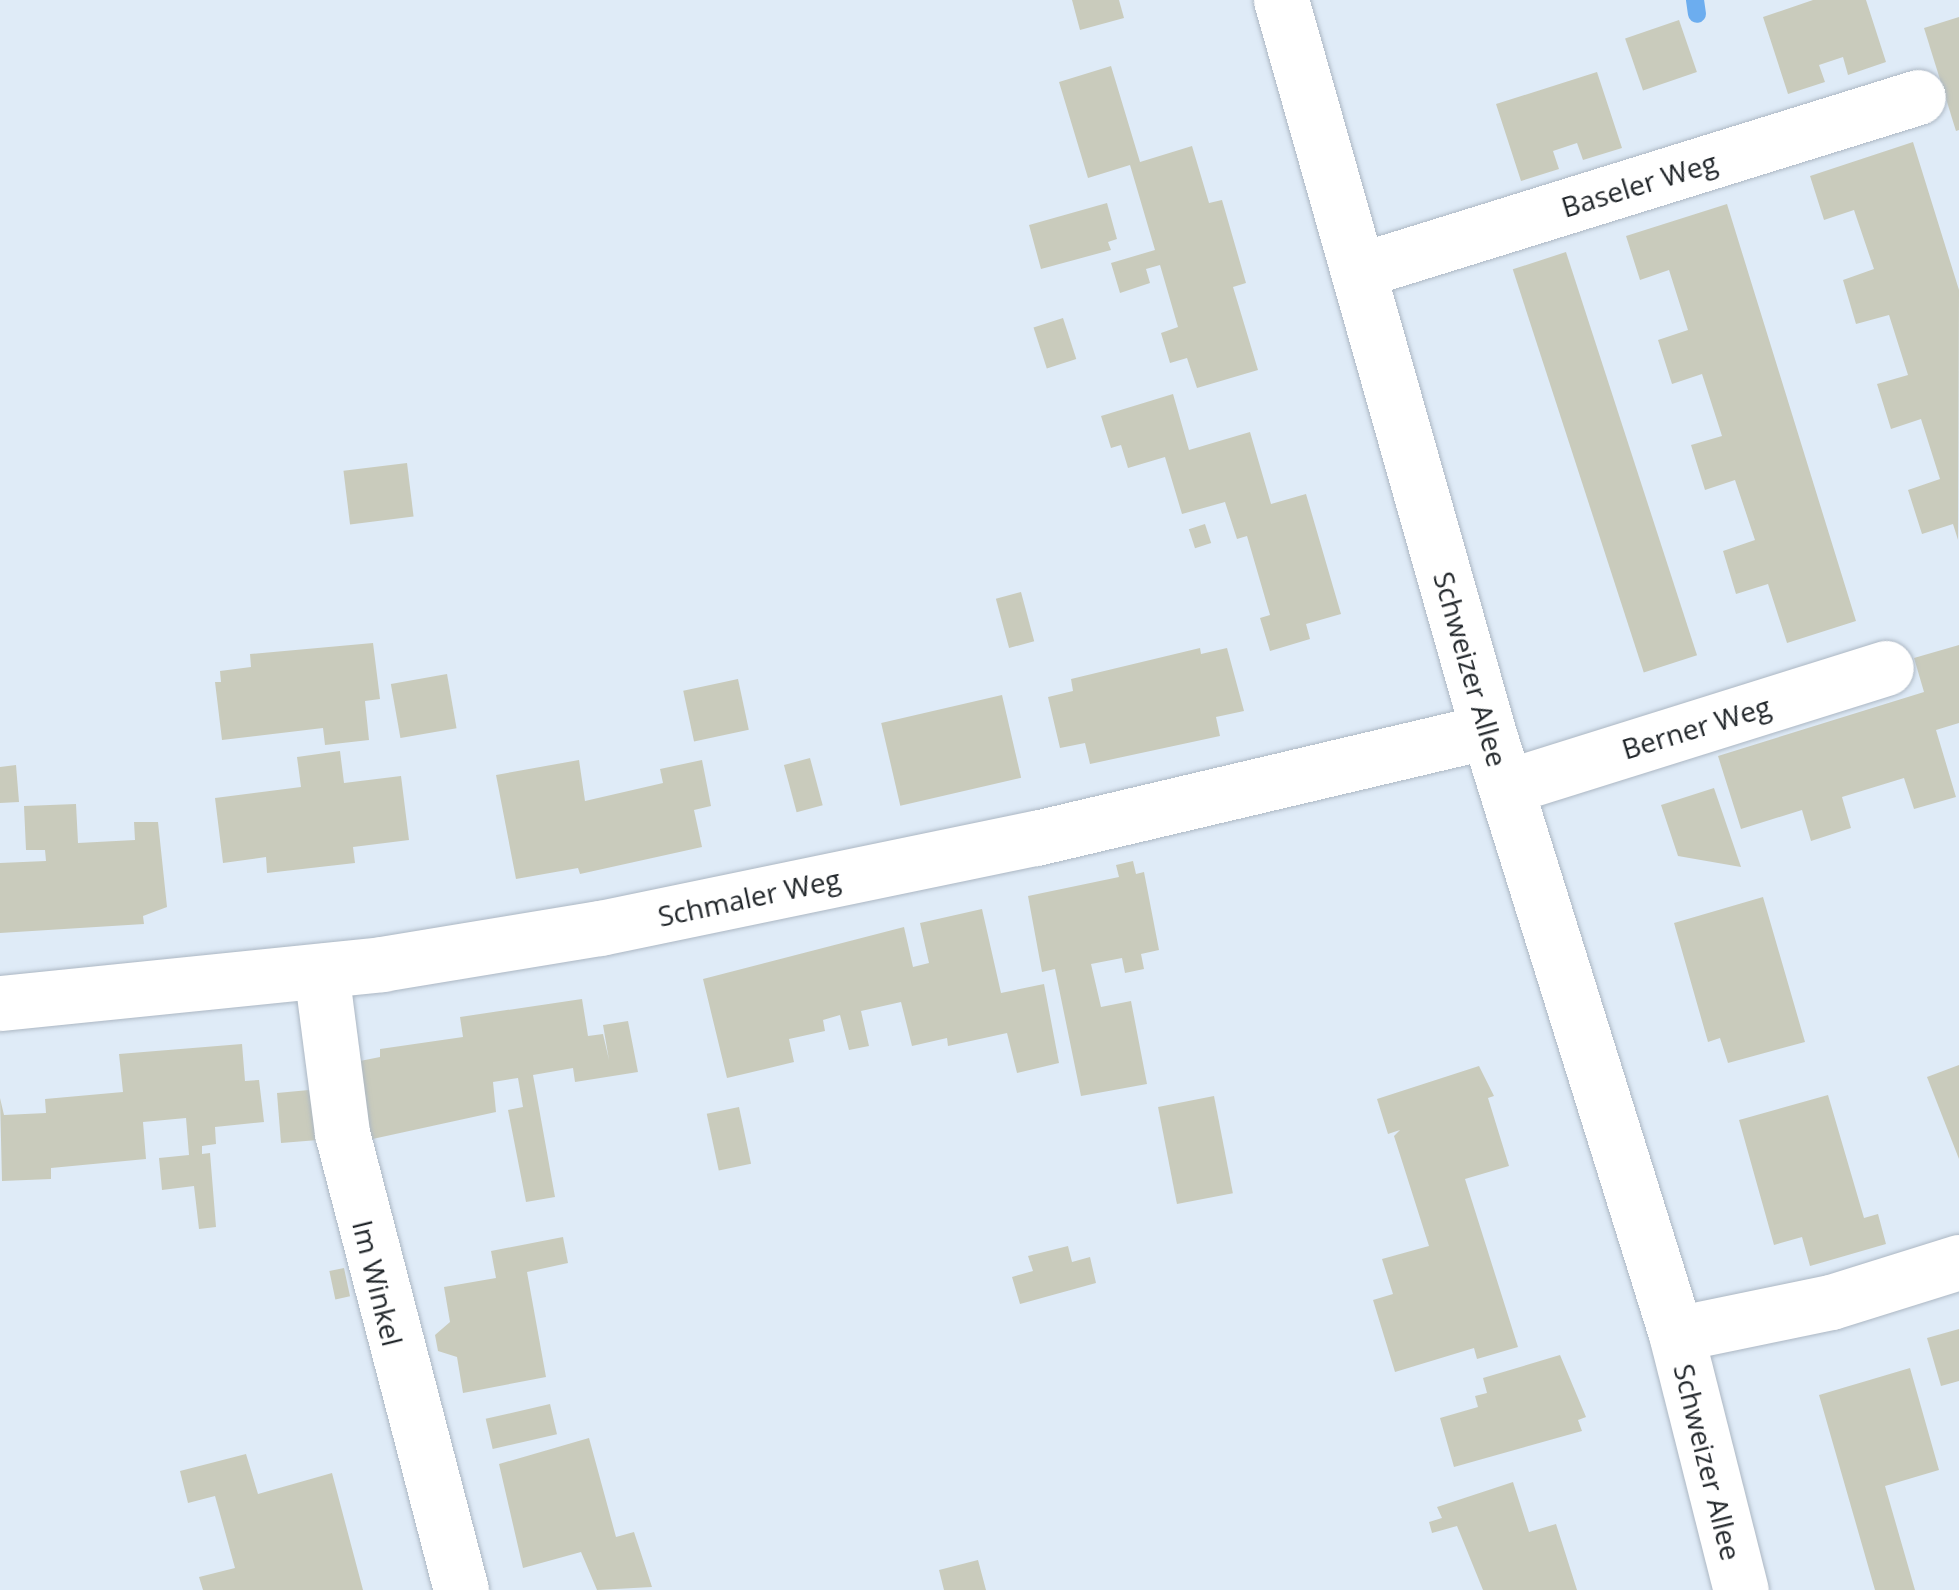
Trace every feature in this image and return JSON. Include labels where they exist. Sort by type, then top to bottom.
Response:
[{"type":"street","name":"Schweizer Allee","points":[[1281,0],[1488,731],[1676,1334],[1741,1590]]},
{"type":"street","name":"Baseler Weg","points":[[1360,270],[1918,97]]},
{"type":"street","name":"Berner Weg","points":[[1506,787],[1886,668]]},
{"type":"street","name":"Schmaler Weg","points":[[0,1003],[322,971],[600,928],[1036,838],[1488,731]]},
{"type":"street","name":"Im Winkel","points":[[322,971],[342,1133],[460,1590]]},
{"type":"street","name":"Schweizer Allee","points":[[1676,1334],[1831,1302],[1959,1262]]},
{"type":"building","points":[[1072,0],[1119,0],[1124,18],[1080,30]]},
{"type":"building","points":[[1813,0],[1866,0],[1886,62],[1848,75],[1843,57],[1819,65],[1825,82],[1788,94],[1763,17]]},
{"type":"building","points":[[1959,17],[1959,130],[1956,131],[1924,28]]},
{"type":"building","points":[[1679,20],[1697,72],[1643,91],[1625,39]]},
{"type":"building","points":[[1111,66],[1140,162],[1192,146],[1209,203],[1222,200],[1246,283],[1233,287],[1258,370],[1197,388],[1187,358],[1170,363],[1161,333],[1178,327],[1160,265],[1146,269],[1150,283],[1120,293],[1111,263],[1155,250],[1130,165],[1088,178],[1059,82]]},
{"type":"building","points":[[1597,72],[1622,148],[1583,160],[1577,143],[1553,151],[1559,169],[1521,181],[1496,104]]},
{"type":"building","points":[[1913,142],[1959,290],[1958,540],[1953,524],[1922,534],[1908,490],[1940,479],[1921,419],[1891,429],[1877,384],[1908,375],[1889,315],[1856,324],[1843,280],[1874,269],[1854,210],[1824,220],[1810,176]]},
{"type":"building","points":[[1107,203],[1117,239],[1108,242],[1111,250],[1041,269],[1029,225]]},
{"type":"building","points":[[1727,204],[1856,621],[1787,643],[1768,584],[1736,594],[1723,551],[1755,540],[1735,480],[1705,490],[1691,445],[1722,436],[1702,374],[1672,384],[1658,340],[1688,330],[1669,270],[1640,280],[1626,236]]},
{"type":"building","points":[[1566,252],[1697,655],[1644,673],[1513,269]]},
{"type":"building","points":[[1063,318],[1076,359],[1047,368],[1034,328]]},
{"type":"building","points":[[1173,394],[1189,450],[1250,432],[1271,504],[1306,494],[1341,614],[1306,624],[1310,639],[1270,651],[1260,618],[1270,615],[1247,536],[1237,539],[1225,502],[1182,514],[1165,457],[1128,468],[1121,445],[1111,448],[1101,416]]},
{"type":"building","points":[[407,463],[414,517],[350,524],[343,471]]},
{"type":"building","points":[[1205,524],[1211,543],[1195,548],[1189,529]]},
{"type":"building","points":[[1021,592],[1034,641],[1009,648],[996,599]]},
{"type":"building","points":[[373,643],[380,699],[365,701],[369,740],[325,745],[323,728],[222,740],[215,682],[221,682],[220,671],[251,667],[250,654]]},
{"type":"building","points":[[1959,645],[1959,723],[1936,730],[1956,797],[1914,809],[1904,778],[1842,797],[1851,828],[1811,841],[1802,810],[1741,829],[1718,756],[1924,692],[1914,658]]},
{"type":"building","points":[[1200,648],[1201,654],[1227,648],[1244,711],[1216,717],[1220,736],[1090,764],[1085,743],[1060,748],[1048,697],[1073,691],[1071,679]]},
{"type":"building","points":[[447,674],[457,728],[400,738],[391,684]]},
{"type":"building","points":[[738,679],[749,730],[694,742],[683,691]]},
{"type":"building","points":[[1002,695],[1021,778],[900,806],[881,723]]},
{"type":"building","points":[[340,751],[344,783],[401,776],[409,840],[353,847],[355,863],[267,873],[266,857],[223,863],[215,798],[301,787],[297,757]]},
{"type":"building","points":[[810,758],[823,805],[797,812],[784,765]]},
{"type":"building","points":[[579,760],[585,801],[663,783],[660,769],[702,760],[711,806],[694,810],[702,847],[580,874],[578,868],[516,879],[496,775]]},
{"type":"building","points":[[16,765],[19,802],[0,803],[0,767]]},
{"type":"building","points":[[1714,788],[1741,867],[1678,856],[1661,805]]},
{"type":"building","points":[[76,804],[78,843],[135,840],[134,822],[158,822],[167,907],[143,916],[144,924],[0,933],[0,863],[46,861],[45,850],[26,850],[24,806]]},
{"type":"building","points":[[1133,861],[1136,874],[1144,872],[1159,950],[1141,954],[1144,969],[1125,973],[1122,958],[1091,964],[1101,1007],[1131,1001],[1147,1084],[1081,1096],[1055,969],[1042,972],[1028,896],[1119,877],[1116,865]]},
{"type":"building","points":[[1763,897],[1805,1042],[1728,1063],[1720,1038],[1708,1042],[1674,923]]},
{"type":"building","points":[[982,909],[1001,993],[1044,984],[1059,1063],[1017,1073],[1007,1033],[948,1046],[947,1038],[912,1046],[901,1002],[861,1011],[869,1046],[849,1050],[840,1015],[823,1020],[825,1031],[789,1039],[794,1062],[727,1078],[703,979],[904,927],[913,967],[929,963],[920,923]]},
{"type":"building","points":[[582,999],[588,1036],[603,1034],[609,1060],[603,1025],[628,1021],[638,1072],[575,1082],[573,1068],[533,1075],[555,1197],[526,1202],[508,1110],[523,1107],[518,1078],[493,1082],[496,1112],[368,1140],[355,1062],[380,1057],[380,1049],[463,1037],[460,1017]]},
{"type":"building","points":[[242,1044],[245,1081],[259,1080],[264,1122],[215,1127],[216,1144],[202,1146],[202,1154],[210,1153],[216,1227],[199,1229],[194,1186],[162,1190],[159,1158],[189,1155],[186,1118],[143,1122],[146,1159],[51,1168],[51,1179],[2,1181],[0,1098],[4,1115],[46,1113],[45,1099],[123,1092],[119,1054]]},
{"type":"building","points":[[1959,1065],[1959,1159],[1927,1077]]},
{"type":"building","points":[[1479,1066],[1494,1096],[1488,1098],[1509,1166],[1465,1179],[1518,1347],[1477,1359],[1474,1348],[1395,1372],[1373,1300],[1393,1294],[1382,1259],[1429,1246],[1394,1136],[1400,1130],[1388,1134],[1377,1099]]},
{"type":"building","points":[[309,1090],[318,1140],[281,1143],[277,1093]]},
{"type":"building","points":[[1828,1095],[1864,1218],[1878,1214],[1886,1244],[1810,1266],[1802,1237],[1774,1245],[1739,1120]]},
{"type":"building","points":[[1214,1096],[1233,1193],[1177,1204],[1158,1107]]},
{"type":"building","points":[[739,1107],[751,1164],[719,1171],[707,1114]]},
{"type":"building","points":[[563,1237],[568,1263],[527,1272],[546,1377],[463,1393],[457,1357],[438,1351],[435,1335],[450,1322],[444,1287],[496,1278],[491,1251]]},
{"type":"building","points":[[1068,1246],[1072,1262],[1090,1257],[1096,1283],[1020,1304],[1012,1277],[1033,1271],[1028,1256]]},
{"type":"building","points":[[344,1268],[350,1296],[335,1299],[329,1271]]},
{"type":"building","points":[[1959,1329],[1959,1381],[1941,1386],[1927,1338]]},
{"type":"building","points":[[1560,1355],[1586,1417],[1578,1420],[1582,1431],[1454,1467],[1440,1418],[1478,1407],[1475,1396],[1487,1393],[1483,1378]]},
{"type":"building","points":[[1910,1368],[1939,1470],[1885,1486],[1915,1590],[1875,1590],[1819,1395]]},
{"type":"building","points":[[550,1404],[557,1434],[493,1449],[486,1419]]},
{"type":"building","points":[[589,1438],[616,1537],[634,1532],[652,1587],[597,1590],[581,1552],[523,1568],[499,1464]]},
{"type":"building","points":[[246,1454],[258,1494],[332,1473],[363,1590],[203,1590],[199,1577],[235,1568],[215,1496],[188,1503],[180,1471]]},
{"type":"building","points":[[1513,1482],[1529,1532],[1556,1524],[1577,1590],[1483,1590],[1457,1526],[1432,1533],[1429,1522],[1442,1518],[1437,1507]]},
{"type":"building","points":[[978,1560],[986,1590],[944,1590],[939,1570]]},
{"type":"waterway","points":[[1695,0],[1697,14]]}]
